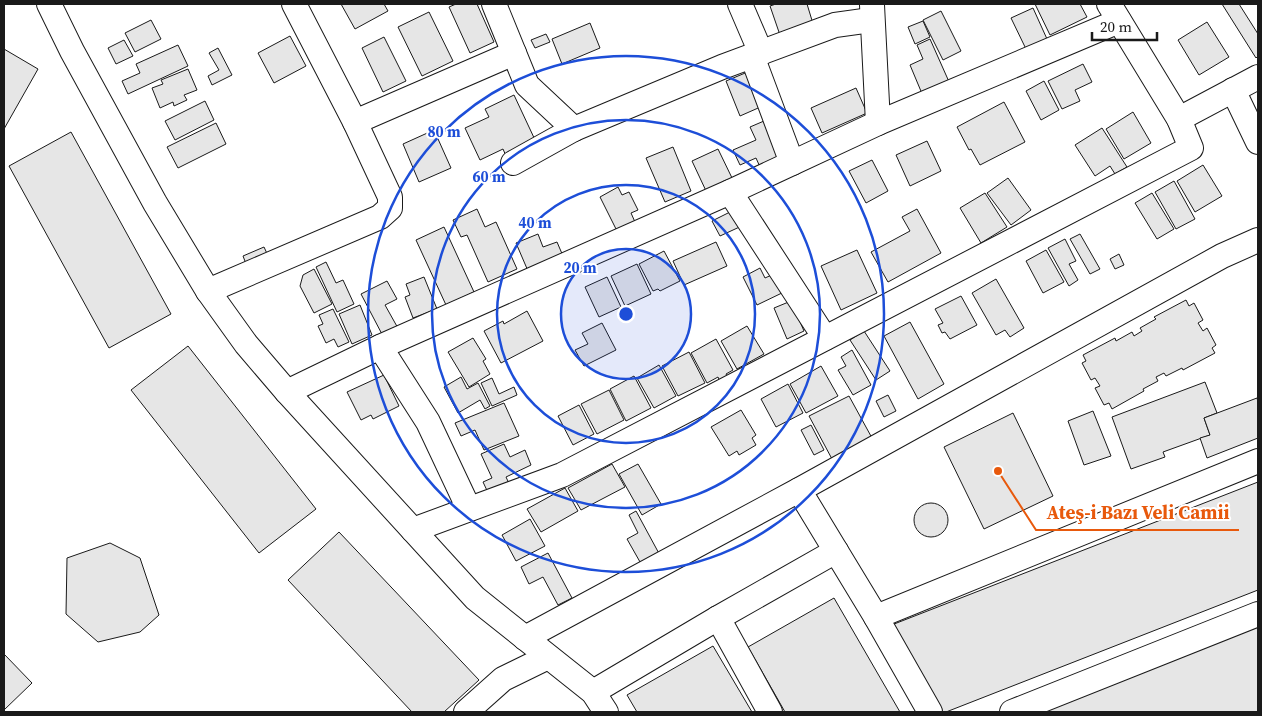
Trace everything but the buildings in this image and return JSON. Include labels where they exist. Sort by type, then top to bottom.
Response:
[{"type":"street","points":[[49,4],[72,51],[154,203],[208,292],[246,344],[286,392],[475,598],[592,692],[606,712]]},
{"type":"street","points":[[208,292],[380,217],[390,208],[390,197],[355,122],[294,4]]},
{"type":"street","points":[[494,4],[527,85],[574,129]]},
{"type":"street","points":[[740,4],[792,163]]},
{"type":"street","points":[[513,163],[574,129],[756,55],[871,12],[878,123]]},
{"type":"street","points":[[286,392],[380,347],[730,192],[1114,12],[1179,119],[1191,148],[562,475],[413,530]]},
{"type":"street","points":[[355,122],[514,53]]},
{"type":"street","points":[[1179,119],[1258,76]]},
{"type":"street","points":[[1233,90],[1258,142]]},
{"type":"street","points":[[730,192],[825,338]]},
{"type":"street","points":[[525,638],[799,490],[1222,256],[1258,240]]},
{"type":"street","points":[[380,347],[428,422],[469,509]]},
{"type":"street","points":[[876,618],[1258,460]]},
{"type":"street","points":[[799,490],[930,712]]},
{"type":"street","points":[[592,692],[836,551]]},
{"type":"street","points":[[1012,712],[1258,614]]},
{"type":"street","points":[[718,618],[770,712]]},
{"type":"street","points":[[466,712],[503,679],[548,657]]},
{"type":"place","name":"Ateş-i Bazı Veli Camii","points":[[998,471]]}]
